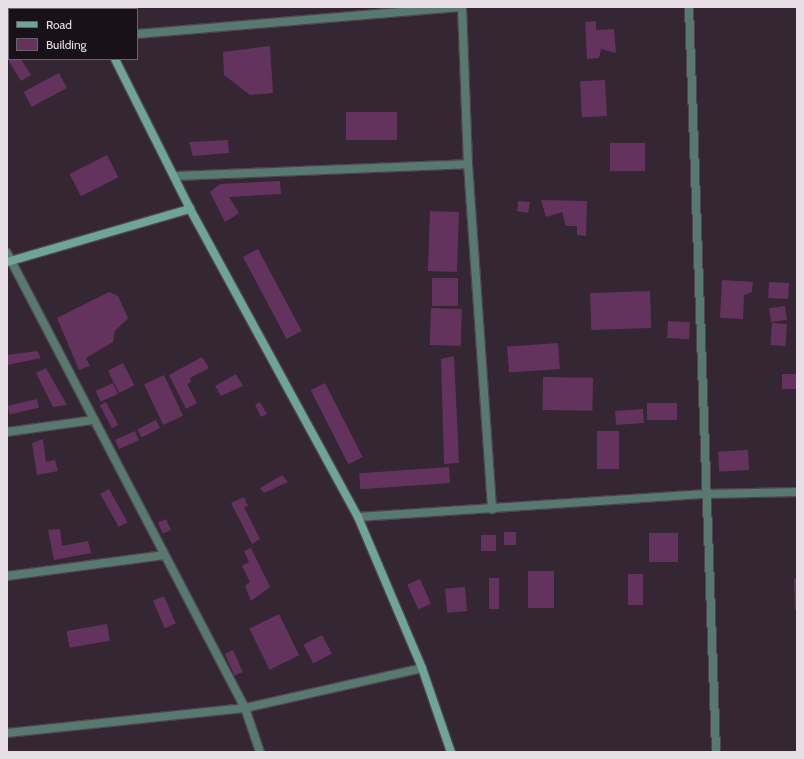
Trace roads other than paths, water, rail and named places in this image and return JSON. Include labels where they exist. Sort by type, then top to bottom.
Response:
[{"type":"street","points":[[138,34],[457,7]]},
{"type":"street","points":[[462,7],[468,164],[492,509]]},
{"type":"street","points":[[689,7],[716,752]]},
{"type":"street","points":[[116,60],[190,209],[358,517],[422,668],[451,752]]},
{"type":"street","points":[[174,176],[468,164]]},
{"type":"street","points":[[9,262],[190,209]]},
{"type":"street","points":[[7,253],[9,262],[94,420],[245,708],[260,752]]},
{"type":"street","points":[[7,432],[94,420]]},
{"type":"street","points":[[358,517],[706,494],[797,492]]},
{"type":"street","points":[[7,576],[165,555]]},
{"type":"street","points":[[7,733],[245,708],[422,668]]}]
